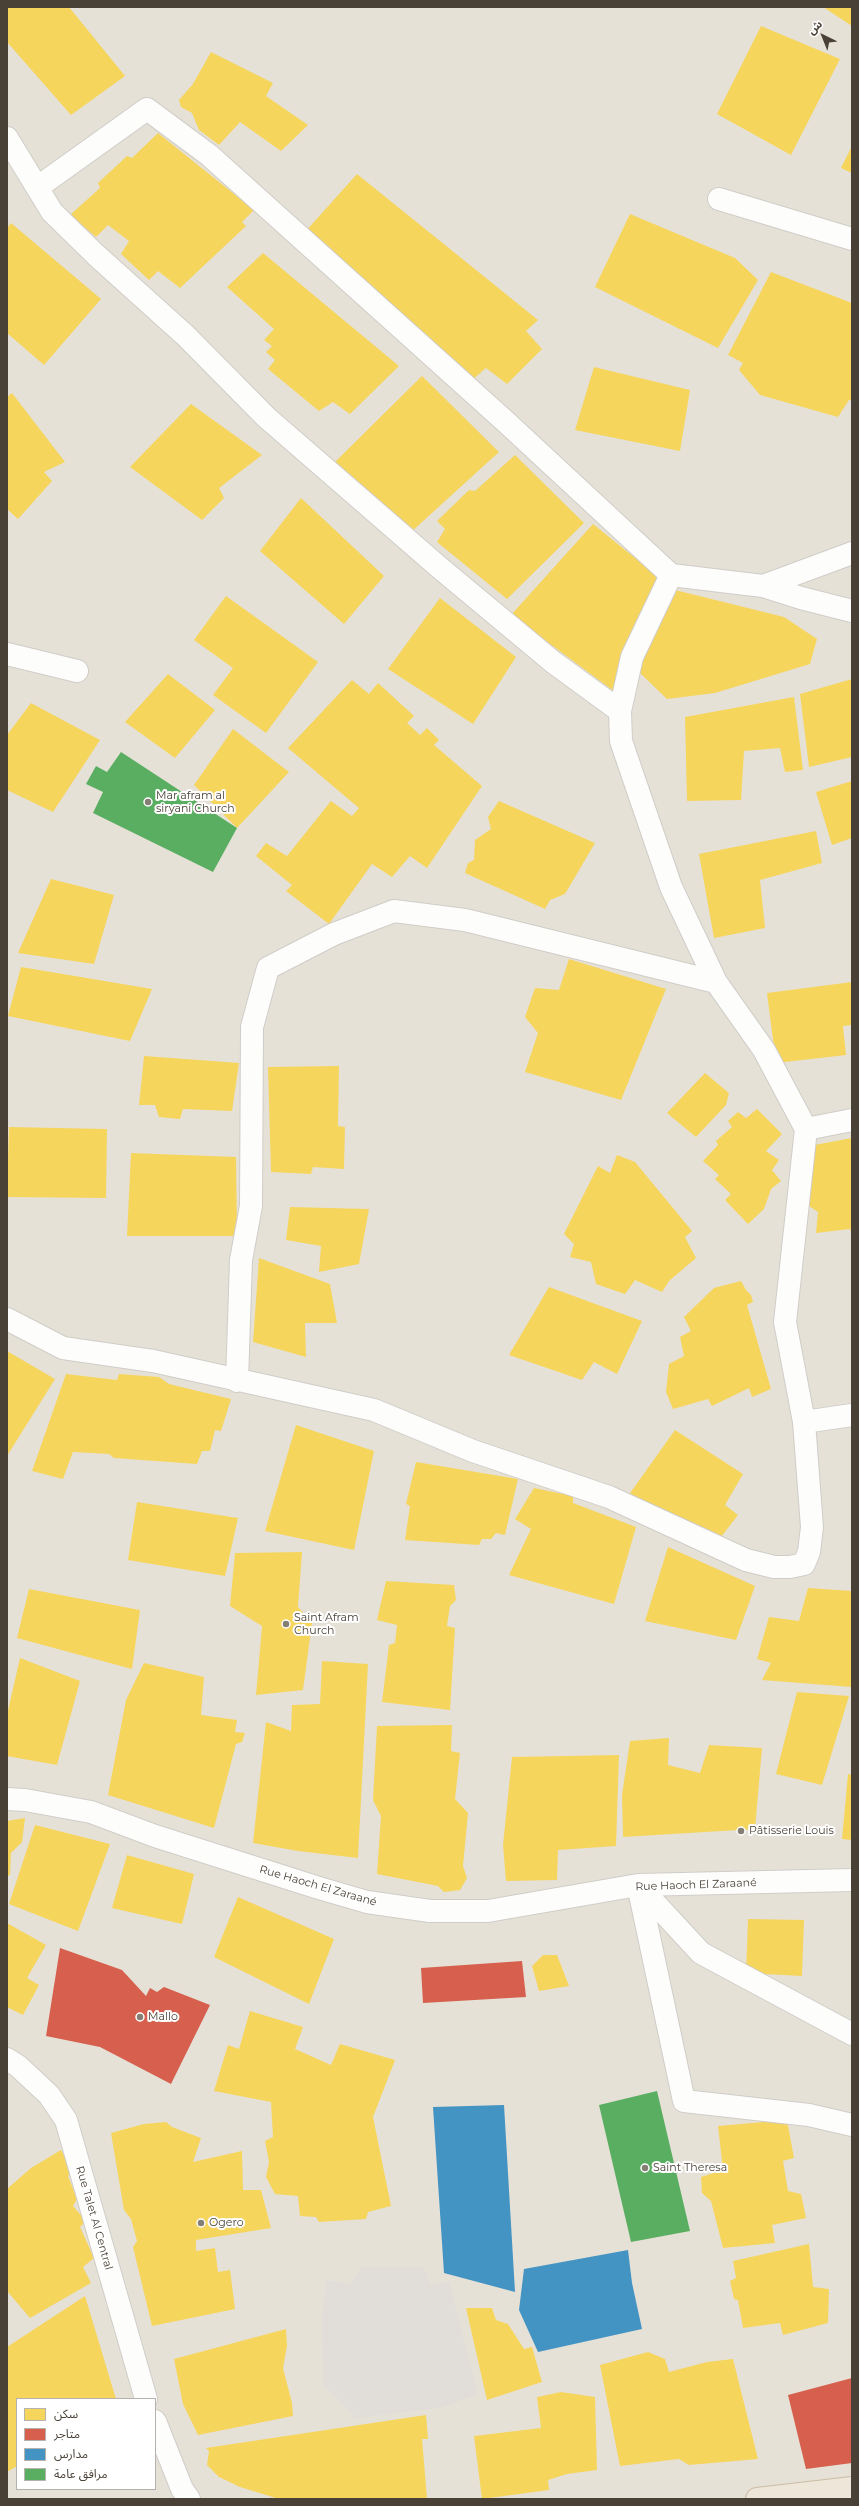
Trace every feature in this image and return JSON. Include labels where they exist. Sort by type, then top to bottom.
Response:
[{"type":"highway","points":[[757,2499],[852,2488]]},
{"type":"street","points":[[38,187],[147,109],[209,155],[506,422],[671,575],[763,586],[800,598],[852,611]]},
{"type":"street","points":[[7,138],[52,212],[96,255],[186,336],[266,417],[440,568],[553,662],[620,711]]},
{"type":"street","points":[[719,199],[852,240]]},
{"type":"street","points":[[763,586],[852,552]]},
{"type":"street","points":[[7,1319],[63,1348],[153,1361],[237,1381],[374,1410],[473,1451],[609,1497],[746,1560],[774,1567],[790,1567],[804,1564],[809,1552],[812,1526],[804,1422],[785,1322],[806,1129],[764,1050],[716,982],[671,887],[621,741],[620,711],[632,657],[671,575]]},
{"type":"street","points":[[7,654],[77,672]]},
{"type":"street","points":[[237,1381],[241,1260],[251,1206],[252,1027],[268,968],[334,934],[394,911],[465,920],[716,982]]},
{"type":"street","points":[[806,1129],[852,1120]]},
{"type":"street","points":[[804,1422],[852,1415]]},
{"type":"street","name":"Rue Haoch El Zaraané","points":[[7,1800],[25,1800],[91,1812],[155,1836],[319,1888],[367,1902],[430,1912],[488,1911],[638,1885],[852,1880]]},
{"type":"street","points":[[638,1885],[701,1953],[852,2034]]},
{"type":"street","points":[[638,1885],[684,2101],[809,2115],[852,2125]]},
{"type":"street","name":"Rue Talet Al Central","points":[[7,2059],[18,2066],[50,2096],[66,2120],[146,2398]]},
{"type":"street","points":[[156,2424],[182,2489],[189,2499]]},
{"type":"shaded area","points":[[7,7],[852,7],[852,2499],[7,2499]]},
{"type":"shaded area","points":[[361,2267],[424,2267],[430,2284],[449,2282],[478,2394],[440,2408],[356,2418],[323,2385],[322,2319],[326,2280],[351,2284]]},
{"type":"building: سكن","points":[[7,7],[69,7],[125,76],[71,115],[7,42]]},
{"type":"building: سكن","points":[[823,7],[852,7],[852,26]]},
{"type":"building: سكن","points":[[761,26],[840,59],[791,155],[717,114]]},
{"type":"building: سكن","points":[[211,52],[273,83],[266,96],[308,125],[281,151],[240,122],[219,145],[199,130],[192,113],[181,107],[179,100],[193,84]]},
{"type":"building: سكن","points":[[158,133],[254,210],[242,222],[246,226],[180,288],[158,271],[149,280],[121,254],[129,241],[108,225],[96,237],[70,215],[100,188],[98,183],[127,156],[132,158]]},
{"type":"building: سكن","points":[[852,146],[852,173],[841,168]]},
{"type":"building: سكن","points":[[357,174],[538,320],[526,331],[542,349],[507,384],[486,368],[472,380],[304,233]]},
{"type":"building: سكن","points":[[630,214],[735,258],[758,280],[718,348],[595,287]]},
{"type":"building: سكن","points":[[11,223],[101,299],[44,365],[7,333],[7,228]]},
{"type":"building: سكن","points":[[263,253],[399,366],[350,414],[333,402],[319,411],[268,369],[275,360],[266,352],[272,346],[264,340],[274,329],[227,287]]},
{"type":"building: سكن","points":[[771,272],[852,303],[852,400],[849,400],[838,417],[760,395],[739,370],[743,363],[728,355]]},
{"type":"building: سكن","points":[[594,367],[690,390],[680,451],[575,430]]},
{"type":"building: سكن","points":[[422,376],[499,452],[410,533],[335,462]]},
{"type":"building: سكن","points":[[12,393],[65,462],[44,472],[52,481],[18,519],[7,509],[7,397]]},
{"type":"building: سكن","points":[[191,404],[262,455],[219,488],[224,498],[202,520],[130,467]]},
{"type":"building: سكن","points":[[515,455],[584,523],[507,599],[437,542],[445,529],[437,521],[469,490],[475,491]]},
{"type":"building: سكن","points":[[301,498],[384,576],[344,624],[260,551]]},
{"type":"building: سكن","points":[[593,524],[661,579],[615,692],[511,615]]},
{"type":"building: سكن","points":[[671,589],[784,617],[817,639],[810,664],[715,693],[667,699],[639,672],[644,649]]},
{"type":"building: سكن","points":[[226,596],[318,662],[266,733],[213,695],[233,668],[194,640]]},
{"type":"building: سكن","points":[[440,598],[516,657],[473,724],[388,669]]},
{"type":"building: سكن","points":[[168,674],[215,710],[175,758],[125,722]]},
{"type":"building: سكن","points":[[852,679],[852,757],[809,767],[800,694]]},
{"type":"building: سكن","points":[[352,680],[369,694],[378,683],[414,716],[407,723],[420,735],[427,728],[439,740],[434,745],[482,786],[427,868],[410,856],[392,877],[372,864],[329,924],[286,891],[292,885],[256,856],[266,843],[287,856],[331,801],[352,816],[359,808],[288,748]]},
{"type":"building: سكن","points":[[794,697],[803,770],[785,772],[780,748],[744,751],[741,800],[687,801],[685,717]]},
{"type":"building: سكن","points":[[31,703],[100,740],[53,812],[7,790],[7,735]]},
{"type":"building: سكن","points":[[233,729],[289,772],[237,828],[194,785]]},
{"type":"building: سكن","points":[[852,781],[852,838],[832,845],[816,792]]},
{"type":"building: سكن","points":[[499,801],[595,843],[565,894],[550,900],[545,909],[465,873],[468,863],[474,860],[475,840],[491,829],[488,817]]},
{"type":"building: سكن","points":[[816,831],[822,863],[760,880],[765,928],[714,938],[699,854]]},
{"type":"building: سكن","points":[[51,879],[114,895],[94,964],[18,953]]},
{"type":"building: سكن","points":[[569,959],[666,989],[621,1100],[525,1072],[538,1033],[525,1017],[535,988],[559,990]]},
{"type":"building: سكن","points":[[21,967],[152,989],[130,1041],[8,1016]]},
{"type":"building: سكن","points":[[852,982],[852,1025],[843,1026],[846,1055],[776,1063],[767,993]]},
{"type":"building: سكن","points":[[144,1056],[239,1063],[232,1111],[183,1109],[180,1119],[159,1117],[155,1105],[139,1105]]},
{"type":"building: سكن","points":[[339,1066],[338,1126],[345,1127],[344,1169],[313,1167],[311,1174],[271,1172],[268,1067]]},
{"type":"building: سكن","points":[[705,1073],[729,1093],[726,1105],[696,1137],[667,1113]]},
{"type":"building: سكن","points":[[757,1109],[782,1134],[766,1151],[779,1160],[772,1170],[781,1181],[771,1189],[764,1209],[748,1224],[725,1200],[731,1194],[715,1179],[719,1175],[703,1161],[718,1145],[716,1141],[732,1127],[728,1121],[738,1112],[746,1118]]},
{"type":"building: سكن","points":[[9,1127],[107,1129],[106,1198],[7,1197]]},
{"type":"building: سكن","points":[[852,1138],[852,1234],[850,1229],[816,1233],[818,1212],[809,1206],[809,1146]]},
{"type":"building: سكن","points":[[131,1153],[236,1157],[237,1236],[127,1236]]},
{"type":"building: سكن","points":[[617,1155],[635,1162],[692,1231],[685,1237],[696,1258],[669,1281],[662,1292],[635,1280],[625,1294],[596,1284],[591,1262],[570,1257],[574,1244],[564,1234],[598,1166],[610,1173]]},
{"type":"building: سكن","points":[[290,1207],[369,1209],[359,1264],[319,1272],[321,1246],[286,1240]]},
{"type":"building: سكن","points":[[259,1258],[330,1284],[337,1323],[305,1323],[306,1357],[253,1342]]},
{"type":"building: سكن","points":[[741,1281],[751,1295],[753,1302],[747,1305],[771,1389],[752,1397],[749,1388],[712,1406],[708,1399],[673,1409],[666,1392],[669,1364],[684,1356],[680,1337],[691,1331],[684,1317],[714,1288]]},
{"type":"building: سكن","points":[[549,1287],[642,1321],[617,1374],[594,1362],[582,1380],[509,1355]]},
{"type":"building: سكن","points":[[7,1351],[55,1379],[7,1456]]},
{"type":"building: سكن","points":[[66,1374],[117,1380],[119,1374],[159,1377],[169,1384],[231,1399],[221,1431],[215,1430],[210,1451],[202,1451],[197,1464],[114,1458],[109,1454],[73,1452],[63,1479],[32,1471]]},
{"type":"building: سكن","points":[[296,1425],[374,1451],[354,1550],[265,1531]]},
{"type":"building: سكن","points":[[675,1430],[743,1474],[725,1505],[738,1515],[721,1537],[628,1496]]},
{"type":"building: سكن","points":[[416,1462],[518,1479],[505,1535],[496,1533],[491,1539],[482,1539],[479,1545],[405,1540],[410,1506],[406,1504]]},
{"type":"building: سكن","points":[[534,1488],[573,1496],[573,1503],[636,1527],[614,1604],[509,1575],[531,1529],[515,1519]]},
{"type":"building: سكن","points":[[137,1502],[238,1518],[225,1576],[128,1560]]},
{"type":"building: سكن","points":[[668,1547],[755,1586],[736,1640],[645,1621]]},
{"type":"building: سكن","name":"Saint Afram Church","points":[[302,1552],[298,1607],[312,1623],[303,1690],[256,1695],[262,1626],[230,1606],[235,1553]]},
{"type":"building: سكن","points":[[386,1581],[454,1585],[456,1600],[450,1606],[447,1626],[455,1628],[450,1710],[382,1702],[389,1645],[395,1643],[397,1625],[377,1620]]},
{"type":"building: سكن","points":[[808,1588],[852,1591],[852,1687],[762,1680],[771,1663],[757,1659],[769,1617],[799,1621]]},
{"type":"building: سكن","points":[[29,1589],[140,1610],[132,1669],[17,1638]]},
{"type":"building: سكن","points":[[20,1658],[80,1681],[57,1765],[7,1756],[7,1715]]},
{"type":"building: سكن","points":[[322,1661],[368,1664],[358,1858],[298,1851],[253,1843],[266,1722],[291,1731],[292,1705],[320,1704]]},
{"type":"building: سكن","points":[[144,1663],[204,1677],[201,1715],[237,1720],[235,1732],[245,1733],[242,1742],[236,1744],[214,1828],[108,1795],[126,1700]]},
{"type":"building: سكن","points":[[797,1692],[849,1696],[822,1785],[776,1774]]},
{"type":"building: سكن","points":[[452,1725],[451,1751],[460,1753],[455,1799],[468,1813],[463,1866],[467,1878],[460,1890],[444,1892],[438,1886],[377,1874],[381,1816],[373,1800],[377,1726]]},
{"type":"building: سكن","points":[[669,1738],[668,1765],[700,1773],[709,1745],[762,1748],[755,1829],[623,1837],[622,1795],[630,1741]]},
{"type":"building: سكن","points":[[619,1755],[616,1846],[558,1850],[557,1880],[506,1881],[503,1845],[512,1757]]},
{"type":"building: سكن","points":[[848,1774],[852,1775],[852,1840],[842,1839]]},
{"type":"building: سكن","points":[[25,1818],[22,1842],[11,1853],[10,1875],[7,1876],[7,1821]]},
{"type":"building: سكن","points":[[35,1825],[110,1844],[78,1931],[9,1904]]},
{"type":"building: سكن","points":[[127,1855],[194,1874],[182,1924],[112,1908]]},
{"type":"building: سكن","points":[[238,1897],[334,1939],[309,2004],[214,1957]]},
{"type":"building: سكن","points":[[748,1919],[804,1920],[802,1976],[746,1973]]},
{"type":"building: سكن","points":[[7,1923],[46,1945],[27,1978],[39,1985],[23,2015],[7,2007]]},
{"type":"building: سكن","points":[[543,1955],[557,1955],[569,1986],[539,1991],[532,1966]]},
{"type":"building: سكن","points":[[250,2011],[303,2027],[295,2049],[331,2065],[340,2044],[395,2060],[373,2117],[391,2206],[368,2212],[366,2219],[319,2222],[316,2217],[300,2216],[298,2196],[275,2194],[266,2177],[269,2162],[265,2141],[273,2137],[271,2102],[214,2091],[228,2045],[239,2049]]},
{"type":"building: سكن","points":[[787,2120],[794,2158],[783,2161],[788,2191],[801,2194],[806,2218],[772,2225],[775,2243],[723,2248],[711,2201],[702,2193],[701,2177],[723,2170],[718,2126]]},
{"type":"building: سكن","name":"Ogero","points":[[166,2122],[172,2127],[201,2138],[193,2162],[242,2151],[243,2190],[261,2190],[271,2228],[196,2240],[196,2251],[215,2248],[218,2272],[230,2270],[235,2309],[152,2326],[133,2247],[137,2241],[131,2219],[124,2210],[111,2133],[144,2124]]},
{"type":"building: سكن","points":[[61,2150],[73,2171],[68,2176],[77,2199],[73,2206],[86,2221],[80,2227],[94,2258],[83,2267],[91,2283],[30,2318],[7,2291],[7,2189],[31,2168]]},
{"type":"building: سكن","points":[[809,2244],[813,2287],[829,2289],[828,2323],[783,2335],[780,2323],[743,2328],[738,2300],[734,2299],[730,2281],[736,2278],[733,2261]]},
{"type":"building: سكن","points":[[85,2296],[116,2398],[16,2398],[16,2467],[7,2472],[7,2347]]},
{"type":"building: سكن","points":[[466,2308],[492,2308],[496,2320],[508,2324],[524,2349],[532,2347],[542,2382],[487,2400]]},
{"type":"building: سكن","points":[[286,2329],[287,2346],[283,2368],[292,2403],[293,2416],[198,2435],[183,2404],[174,2359]]},
{"type":"building: سكن","points":[[648,2352],[665,2359],[669,2372],[707,2362],[733,2359],[758,2459],[689,2465],[679,2459],[620,2466],[600,2365]]},
{"type":"building: سكن","points":[[561,2392],[595,2397],[597,2470],[567,2474],[548,2480],[549,2490],[482,2499],[474,2436],[541,2428],[537,2397]]},
{"type":"building: سكن","points":[[426,2415],[428,2439],[422,2439],[427,2498],[425,2499],[279,2499],[240,2487],[219,2477],[207,2465],[209,2451],[206,2448]]},
{"type":"building: متاجر","points":[[60,1948],[122,1970],[146,1996],[150,1988],[157,1992],[164,1987],[210,2005],[171,2084],[100,2047],[46,2036]]},
{"type":"building: متاجر","points":[[522,1961],[526,1997],[423,2003],[421,1968]]},
{"type":"building: متاجر","points":[[852,2378],[852,2463],[806,2469],[788,2395]]},
{"type":"building: مدارس","points":[[504,2105],[515,2292],[444,2273],[433,2107]]},
{"type":"building: مدارس","points":[[628,2250],[632,2283],[642,2329],[538,2352],[519,2310],[524,2269]]},
{"type":"building: مرافق عامة","name":"Mar afram al siryani Church","points":[[121,752],[237,828],[213,872],[93,813],[103,792],[86,784],[96,766],[107,772]]},
{"type":"building: مرافق عامة","name":"Saint Theresa","points":[[657,2091],[690,2231],[631,2242],[599,2105]]},
{"type":"place","name":"Mar afram al siryani Church","points":[[148,802]]},
{"type":"place","name":"Saint Afram Church","points":[[286,1624]]},
{"type":"place","name":"Pâtisserie Louis","points":[[741,1831]]},
{"type":"place","name":"Mallo","points":[[140,2017]]},
{"type":"place","name":"Saint Theresa","points":[[645,2168]]},
{"type":"place","name":"Ogero","points":[[201,2223]]}]
